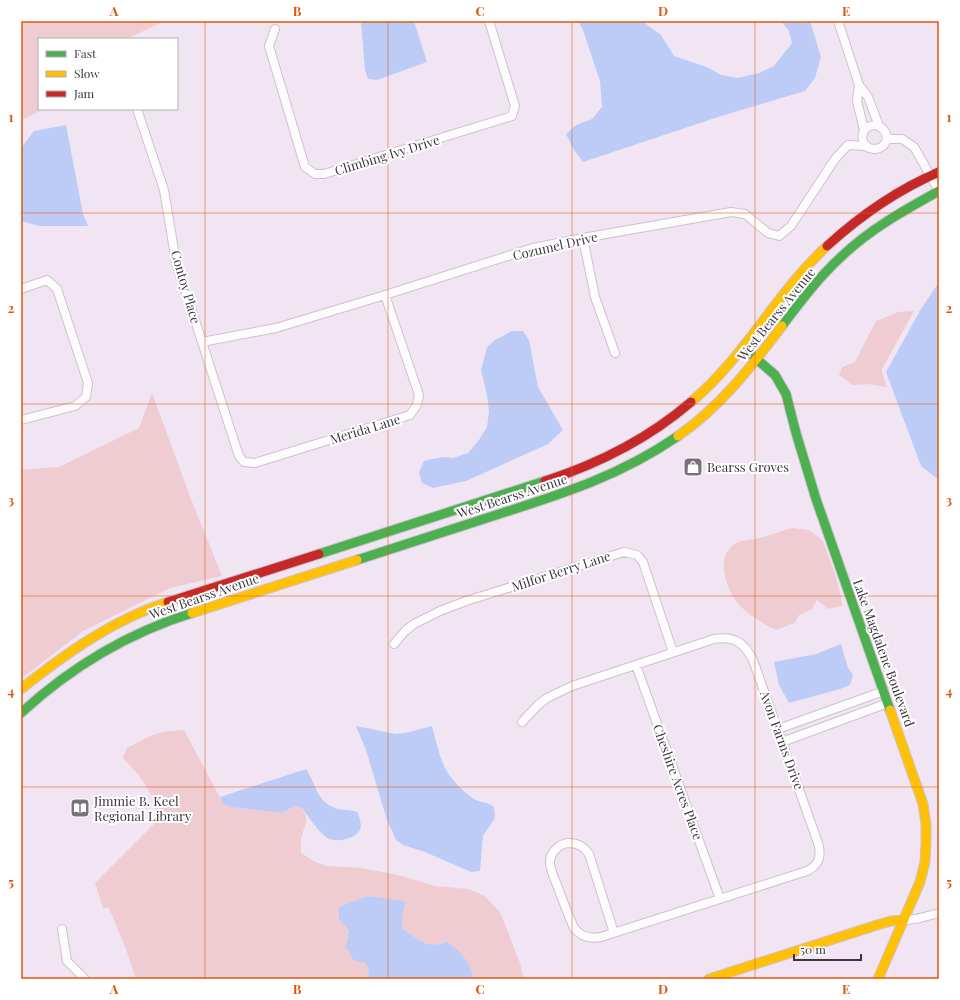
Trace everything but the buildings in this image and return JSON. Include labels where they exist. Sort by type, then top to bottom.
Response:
[{"type":"main road","name":"West Bearss Avenue","points":[[21,689],[54,662],[80,645],[112,627],[162,604],[561,476],[609,456],[650,433],[684,408],[713,382],[744,348],[794,280],[819,253],[860,219],[897,194],[939,172]]},
{"type":"main road","name":"West Bearss Avenue","points":[[21,713],[59,681],[95,657],[125,640],[172,619],[562,494],[588,485],[644,458],[667,444],[697,422],[727,393],[758,358],[816,282],[834,264],[872,232],[904,210],[939,191]]},
{"type":"main road","name":"Lake Magdalene Boulevard","points":[[744,348],[758,358],[775,375],[786,394],[816,499],[920,792],[926,819],[927,848],[924,870],[878,979]]},
{"type":"main road","points":[[709,979],[877,925],[892,921],[904,920]]},
{"type":"street","name":"Climbing Ivy Drive","points":[[274,29],[269,46],[305,167],[315,174],[324,174],[512,116],[515,106],[489,21]]},
{"type":"street","points":[[838,21],[859,85],[868,97],[879,126],[883,128],[886,133],[887,139],[883,147],[877,149],[871,149],[865,146],[862,139],[864,130],[857,101],[859,85]]},
{"type":"street","name":"Contoy Place","points":[[137,110],[164,190],[176,262],[239,456],[244,462]]},
{"type":"street","points":[[864,130],[870,126],[879,126]]},
{"type":"street","points":[[887,139],[902,139],[914,147],[939,191]]},
{"type":"street","name":"Cozumel Drive","points":[[202,342],[276,328],[533,248],[583,238],[731,212],[745,214],[768,233],[779,236],[791,226],[835,159],[848,145],[865,146]]},
{"type":"street","points":[[583,238],[595,297],[614,353]]},
{"type":"street","points":[[21,289],[47,280],[57,288],[88,383],[86,397],[75,406],[21,420]]},
{"type":"street","name":"Merida Lane","points":[[244,462],[255,463],[410,415],[417,405],[419,395],[385,295]]},
{"type":"street","name":"Milfor Berry Lane","points":[[394,644],[405,631],[414,624],[447,609],[624,552],[637,555],[643,562],[673,652]]},
{"type":"street","name":"Avon Farms Drive","points":[[522,722],[538,705],[556,693],[591,679],[714,639],[732,639],[741,643],[747,649],[753,660],[818,843],[820,854],[819,860],[816,865],[807,871],[614,933],[589,938],[580,935],[574,928],[550,864],[550,858],[558,846],[565,843],[579,844],[585,848],[589,854],[614,933]]},
{"type":"street","name":"Cheshire Acres Place","points":[[636,665],[720,899]]},
{"type":"street","points":[[778,729],[884,691]]},
{"type":"street","points":[[782,742],[888,703]]},
{"type":"street","points":[[820,714],[825,726]]},
{"type":"street","points":[[904,920],[916,919],[939,913]]},
{"type":"street","points":[[62,929],[67,961],[84,979]]},
{"type":"shaded area","points":[[21,21],[164,21],[129,38],[38,38],[38,110],[40,110],[21,120]]},
{"type":"shaded area","points":[[914,311],[882,369],[887,387],[867,384],[852,385],[839,375],[842,367],[855,362],[876,321],[898,312]]},
{"type":"shaded area","points":[[152,393],[191,499],[222,576],[170,588],[83,631],[21,679],[21,470],[59,467],[139,428]]},
{"type":"shaded area","points":[[792,528],[809,530],[823,541],[835,574],[842,606],[828,609],[817,600],[812,609],[799,615],[795,623],[776,630],[749,614],[736,601],[728,587],[724,571],[724,563],[730,548],[736,543],[756,539]]},
{"type":"shaded area","points":[[184,730],[224,805],[281,813],[299,806],[306,818],[301,839],[301,853],[315,862],[327,866],[361,868],[398,875],[435,886],[468,889],[485,896],[500,912],[520,963],[524,979],[474,979],[473,973],[465,958],[448,942],[428,944],[419,940],[402,928],[405,903],[367,896],[339,907],[339,920],[349,931],[347,942],[344,947],[350,952],[353,960],[365,963],[369,970],[367,979],[136,979],[126,949],[109,908],[103,908],[95,883],[154,824],[155,809],[153,799],[140,777],[123,758],[127,748],[150,736],[162,732]]},
{"type":"water","points":[[361,21],[414,21],[427,62],[377,80],[368,79],[365,70]]},
{"type":"water","points":[[578,21],[642,21],[661,35],[674,56],[709,68],[721,75],[738,78],[759,73],[774,66],[792,43],[789,31],[781,21],[810,21],[821,57],[815,78],[805,91],[718,117],[583,162],[574,150],[566,134],[576,125],[592,119],[602,107],[600,81],[583,30]]},
{"type":"water","points":[[66,125],[83,214],[88,226],[39,226],[21,221],[21,148],[34,131]]},
{"type":"water","points":[[939,282],[939,480],[921,466],[886,372],[921,309]]},
{"type":"water","points":[[512,331],[523,331],[529,340],[538,387],[563,430],[548,444],[466,481],[433,488],[422,483],[419,472],[424,461],[442,457],[453,458],[468,453],[479,440],[487,427],[489,412],[487,395],[481,370],[487,347],[495,340]]},
{"type":"water","points":[[841,644],[848,668],[853,675],[850,685],[789,703],[779,685],[774,662],[816,654]]},
{"type":"water","points":[[356,726],[396,734],[432,726],[441,759],[451,777],[468,795],[494,807],[495,818],[483,836],[480,871],[471,872],[425,852],[403,845],[396,840],[387,820],[366,750]]},
{"type":"water","points":[[306,769],[324,801],[338,809],[357,812],[361,827],[356,835],[340,840],[326,837],[299,806],[281,813],[231,807],[224,805],[220,797]]},
{"type":"water","points":[[367,896],[403,901],[405,903],[402,928],[419,940],[428,944],[448,942],[465,958],[473,973],[474,979],[367,979],[369,970],[365,963],[353,960],[350,952],[344,947],[347,942],[349,931],[339,920],[339,907]]},
{"type":"traffic: fast","points":[[782,326],[818,281],[853,246],[888,220],[939,191]]},
{"type":"traffic: fast","points":[[744,348],[775,375],[786,394],[816,499],[890,710]]},
{"type":"traffic: fast","points":[[357,560],[590,483],[634,462],[678,436]]},
{"type":"traffic: fast","points":[[319,554],[545,481]]},
{"type":"traffic: fast","points":[[21,713],[59,681],[101,654],[145,631],[192,613]]},
{"type":"traffic: slow","points":[[691,402],[728,365],[792,284],[827,246]]},
{"type":"traffic: slow","points":[[678,436],[708,412],[734,386],[782,326]]},
{"type":"traffic: slow","points":[[192,613],[357,560]]},
{"type":"traffic: slow","points":[[21,689],[55,663],[109,628],[148,609],[168,602]]},
{"type":"traffic: slow","points":[[878,979],[920,882],[925,862],[926,843],[926,824],[923,804],[890,710]]},
{"type":"traffic: slow","points":[[709,979],[877,925],[891,921],[904,920]]},
{"type":"traffic: jam","points":[[827,246],[880,204],[894,195],[939,172]]},
{"type":"traffic: jam","points":[[545,481],[584,467],[622,449],[658,427],[691,402]]},
{"type":"traffic: jam","points":[[168,602],[319,554]]},
{"type":"place","name":"Bearss Groves","points":[[693,467]]},
{"type":"place","name":"Jimmie B. Keel Regional Library","points":[[80,808]]}]
